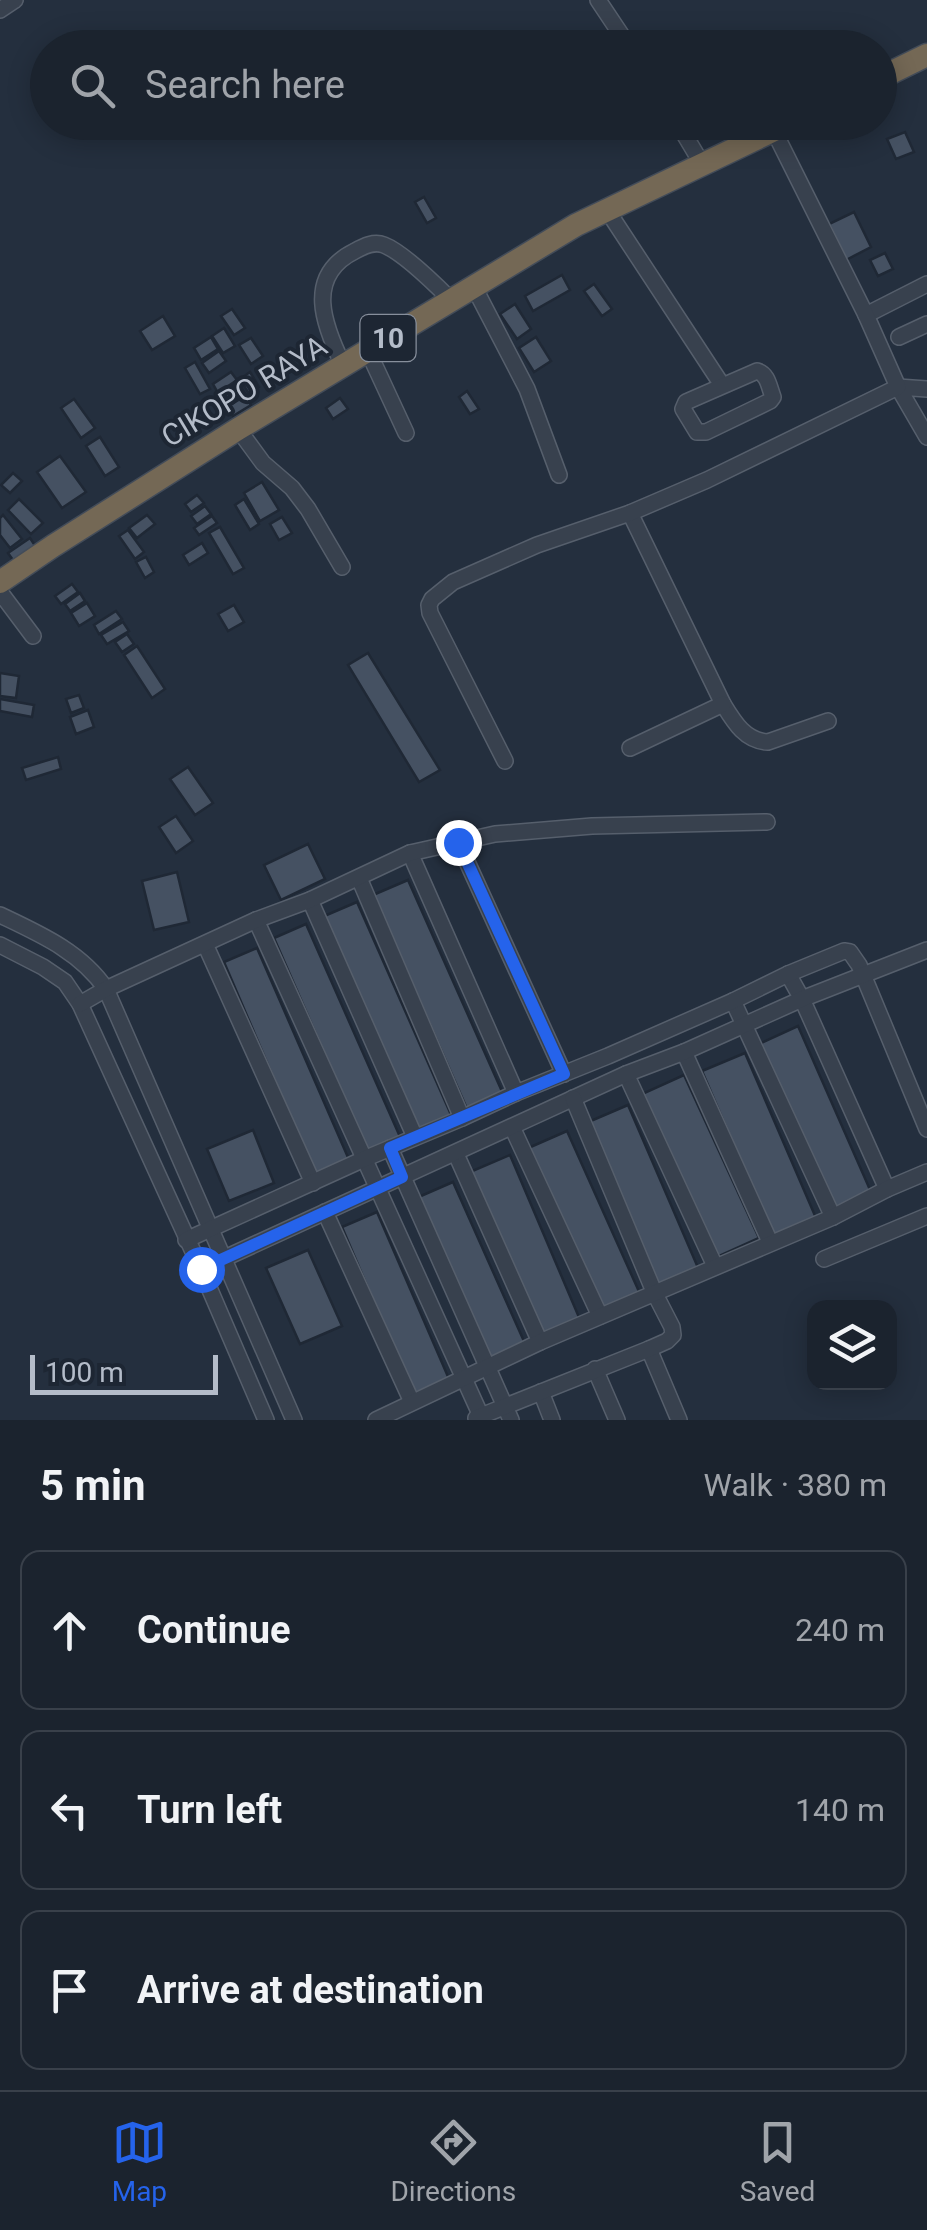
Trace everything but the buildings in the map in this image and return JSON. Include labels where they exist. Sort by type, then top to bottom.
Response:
[{"type":"highway","points":[[897,70],[927,55]]},
{"type":"highway","name":"CIKOPO RAYA","points":[[0,582],[238,429],[473,285],[576,225],[755,140]]},
{"type":"street","points":[[0,10],[15,0]]},
{"type":"street","points":[[598,0],[618,30]]},
{"type":"street","points":[[688,140],[702,164]]},
{"type":"street","points":[[789,140],[898,388],[927,437]]},
{"type":"street","points":[[607,210],[722,385]]},
{"type":"street","points":[[343,366],[323,314],[322,289],[333,269],[350,253],[370,244],[385,245],[450,299]]},
{"type":"street","points":[[866,314],[927,284]]},
{"type":"street","points":[[473,285],[528,389],[559,476]]},
{"type":"street","points":[[900,338],[927,324]]},
{"type":"street","points":[[368,351],[406,433]]},
{"type":"street","points":[[759,372],[765,376],[772,398],[706,432],[697,432],[683,405],[722,385],[759,372]]},
{"type":"street","points":[[505,761],[430,613],[432,599],[453,582],[536,545],[630,513],[707,480],[898,388],[927,389]]},
{"type":"street","points":[[238,429],[263,463],[292,488],[308,509],[342,567]]},
{"type":"street","points":[[630,513],[723,704],[743,731],[760,742],[768,742],[828,721]]},
{"type":"street","points":[[0,592],[32,636]]},
{"type":"street","points":[[630,748],[723,704]]},
{"type":"street","points":[[80,1004],[256,920],[310,900],[410,853],[495,834],[592,826],[767,822]]},
{"type":"street","points":[[458,842],[564,1074]]},
{"type":"street","points":[[410,853],[516,1093]]},
{"type":"street","points":[[359,878],[462,1118]]},
{"type":"street","points":[[310,900],[414,1137]]},
{"type":"street","points":[[0,915],[76,956],[94,971],[106,989],[294,1420]]},
{"type":"street","points":[[256,920],[464,1378],[477,1418],[509,1413],[541,1392],[667,1341],[673,1335],[573,1098]]},
{"type":"street","points":[[205,944],[313,1183]]},
{"type":"street","points":[[0,945],[64,982],[80,1004],[266,1420]]},
{"type":"street","points":[[201,1269],[626,1074],[927,950]]},
{"type":"street","points":[[186,1240],[846,951],[863,974],[927,1129]]},
{"type":"street","points":[[788,974],[887,1188]]},
{"type":"street","points":[[733,1001],[833,1217]]},
{"type":"street","points":[[684,1052],[770,1242]]},
{"type":"street","points":[[626,1074],[715,1266]]},
{"type":"street","points":[[512,1127],[600,1316]]},
{"type":"street","points":[[390,1148],[509,1413]]},
{"type":"street","points":[[456,1154],[540,1342]]},
{"type":"street","points":[[376,1420],[540,1342],[833,1217],[927,1172]]},
{"type":"street","points":[[326,1212],[412,1402]]},
{"type":"street","points":[[824,1259],[927,1216]]},
{"type":"street","points":[[648,1349],[679,1420]]},
{"type":"street","points":[[595,1369],[617,1420]]},
{"type":"street","points":[[541,1392],[552,1420]]},
{"type":"route","points":[[201,1269],[402,1177],[390,1148],[564,1074],[458,842]]}]
